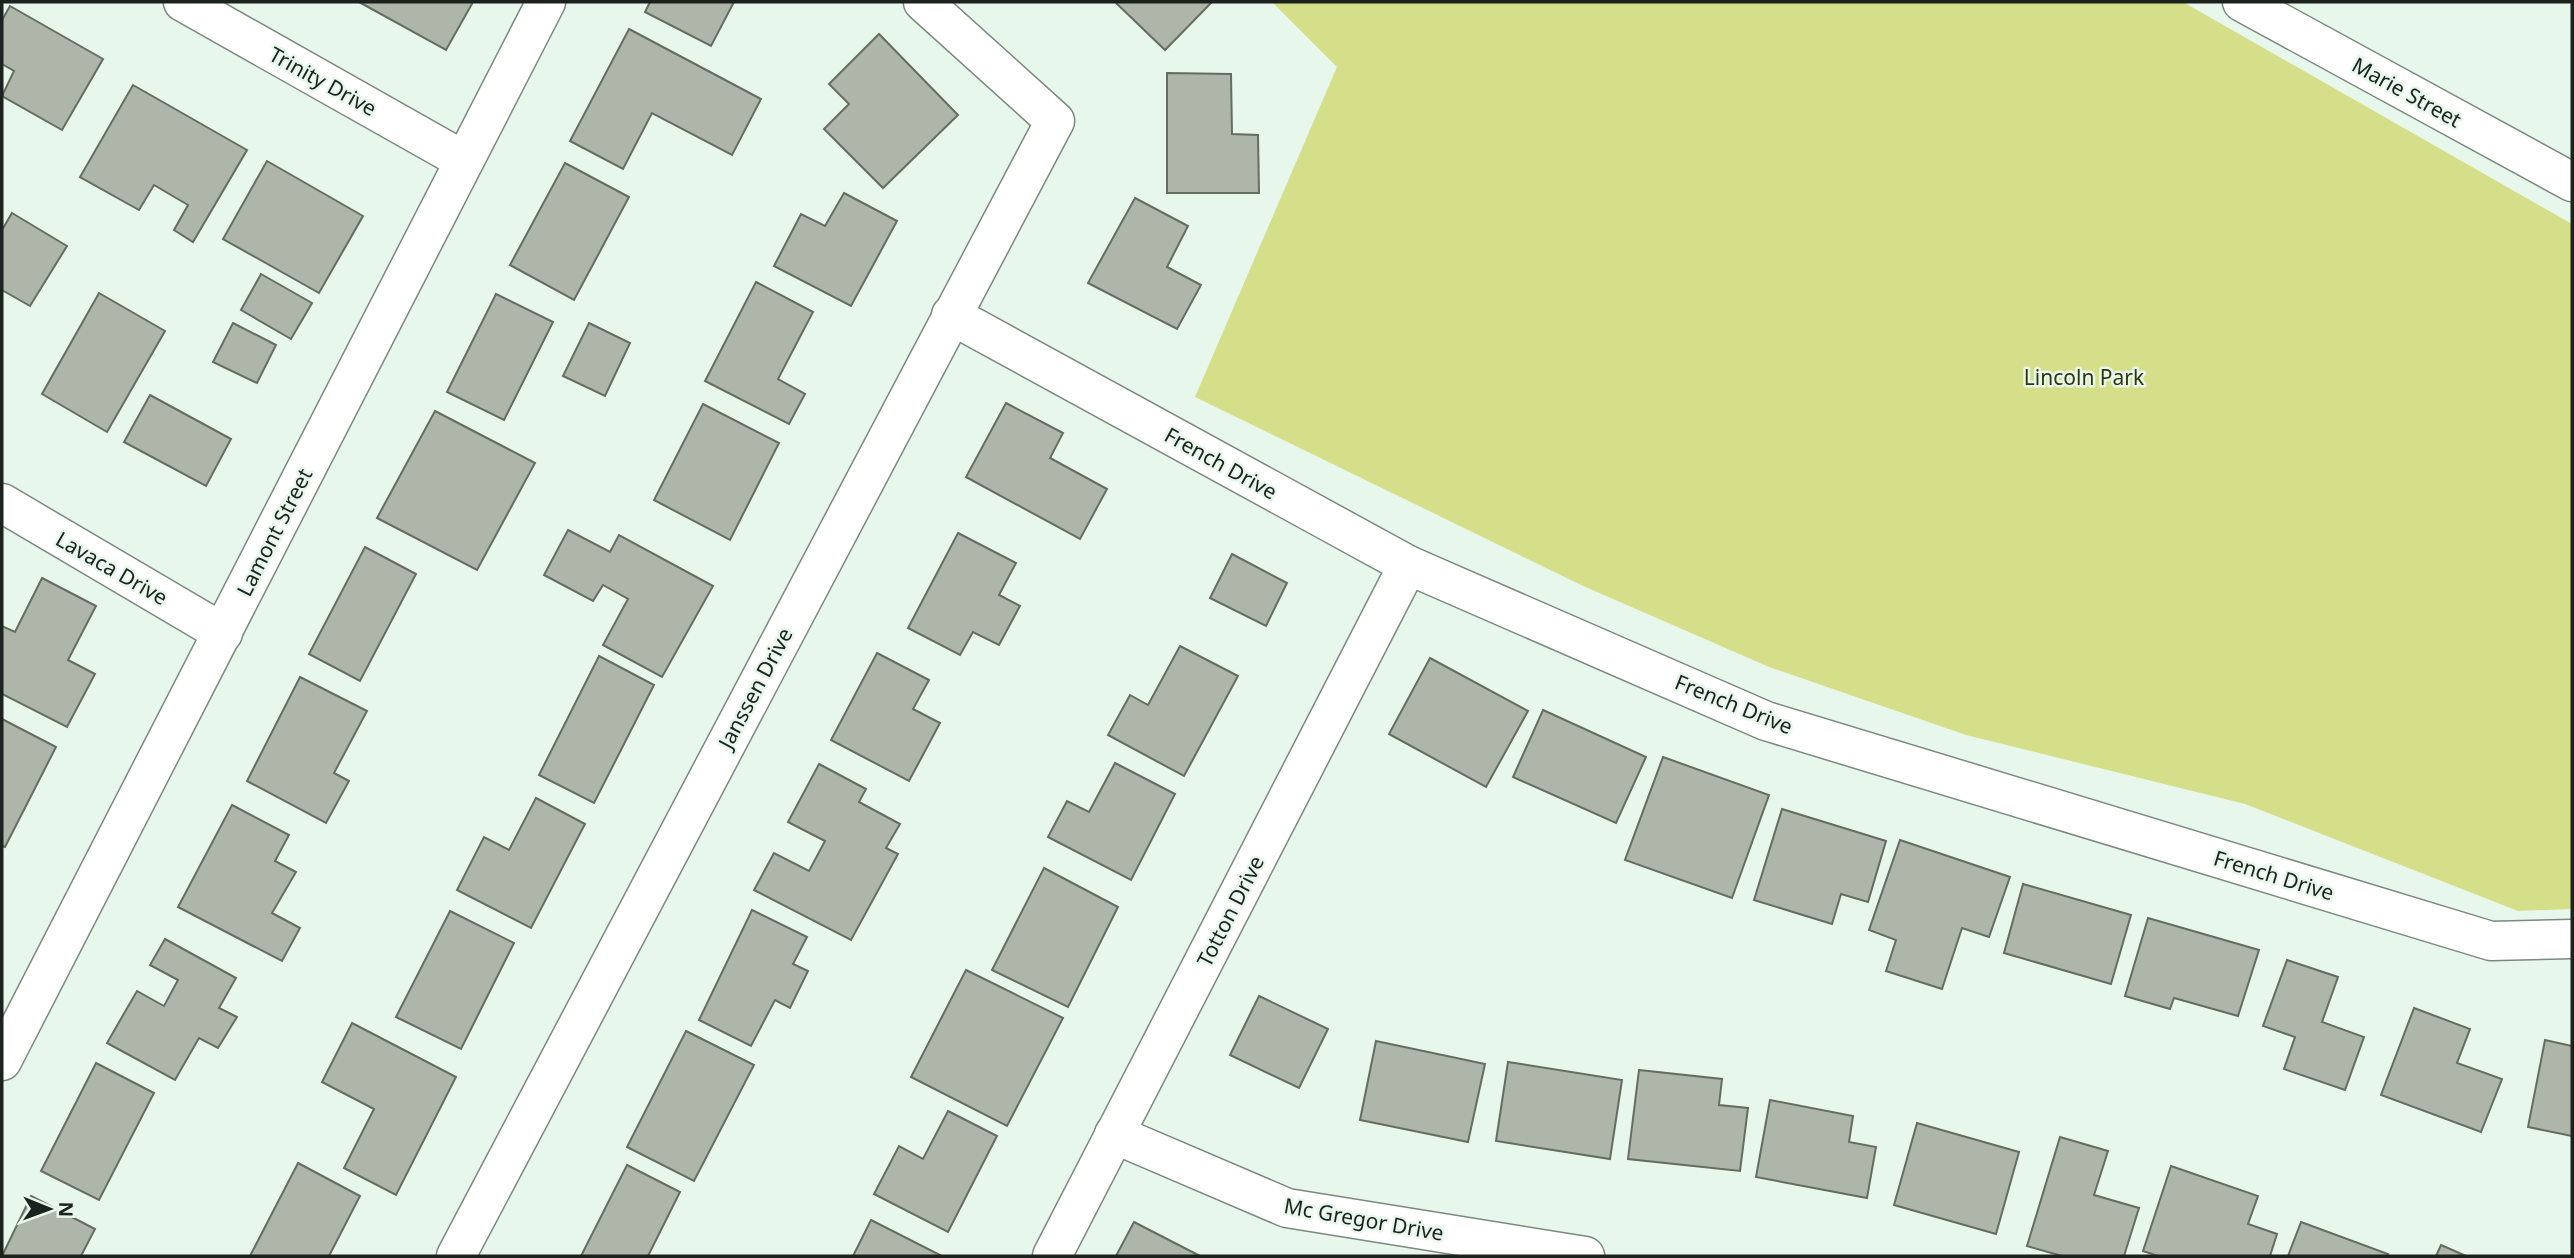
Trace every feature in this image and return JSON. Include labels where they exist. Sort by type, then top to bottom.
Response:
[{"type":"street","name":"Trinity Drive","points":[[183,2],[463,160]]},
{"type":"street","name":"Lamont Street","points":[[2,1061],[546,2]]},
{"type":"street","name":"Janssen Drive","points":[[456,1256],[1055,121],[923,2]]},
{"type":"street","name":"Marie Street","points":[[2242,2],[2572,182]]},
{"type":"street","name":"French Drive","points":[[951,315],[1408,565],[1766,721],[2491,941],[2572,939]]},
{"type":"street","name":"Lavaca Drive","points":[[2,503],[223,633]]},
{"type":"street","name":"Totton Drive","points":[[1052,1256],[1408,565]]},
{"type":"street","name":"Mc Gregor Drive","points":[[1114,1134],[1287,1208],[1585,1256]]},
{"type":"green space","name":"Lincoln Park","points":[[1272,2],[2183,2],[2572,224],[2572,909],[2518,911],[2245,804],[1966,735],[1769,667],[1581,585],[1195,397],[1337,67]]},
{"type":"building","points":[[359,2],[473,2],[446,50]]},
{"type":"building","points":[[650,2],[734,2],[711,46],[645,12]]},
{"type":"building","points":[[1115,2],[1212,2],[1165,50]]},
{"type":"building","points":[[10,6],[103,59],[62,130],[2,96],[14,71],[2,64],[2,20]]},
{"type":"building","points":[[629,29],[761,99],[732,155],[652,113],[623,169],[570,141]]},
{"type":"building","points":[[879,34],[958,115],[883,188],[824,129],[849,104],[829,84]]},
{"type":"building","points":[[1167,73],[1231,74],[1232,134],[1258,135],[1259,193],[1167,193]]},
{"type":"building","points":[[133,85],[247,150],[193,242],[174,230],[188,205],[154,185],[139,210],[80,177]]},
{"type":"building","points":[[267,161],[363,216],[319,293],[223,239]]},
{"type":"building","points":[[565,163],[629,197],[574,300],[510,265]]},
{"type":"building","points":[[844,193],[897,221],[851,306],[774,266],[801,214],[825,226]]},
{"type":"building","points":[[1135,198],[1188,226],[1167,267],[1201,285],[1177,329],[1088,283]]},
{"type":"building","points":[[12,213],[67,246],[30,306],[2,290],[2,230]]},
{"type":"building","points":[[261,274],[312,303],[291,339],[241,310]]},
{"type":"building","points":[[756,282],[813,312],[778,379],[805,394],[789,424],[705,381]]},
{"type":"building","points":[[99,293],[165,331],[107,432],[42,394]]},
{"type":"building","points":[[496,294],[553,322],[504,420],[447,392]]},
{"type":"building","points":[[233,323],[276,345],[257,383],[213,362]]},
{"type":"building","points":[[589,323],[630,343],[605,396],[563,376]]},
{"type":"building","points":[[150,395],[231,439],[206,486],[124,442]]},
{"type":"building","points":[[1006,403],[1063,433],[1050,458],[1107,489],[1080,539],[966,477]]},
{"type":"building","points":[[703,404],[779,443],[730,540],[654,500]]},
{"type":"building","points":[[435,411],[535,463],[477,570],[377,518]]},
{"type":"building","points":[[568,530],[610,552],[619,535],[713,586],[662,677],[603,645],[628,599],[603,585],[593,601],[544,575]]},
{"type":"building","points":[[958,533],[1016,563],[999,595],[1020,606],[999,645],[973,632],[960,655],[908,628]]},
{"type":"building","points":[[365,547],[416,574],[360,681],[309,654]]},
{"type":"building","points":[[1232,554],[1287,583],[1266,626],[1210,598]]},
{"type":"building","points":[[42,578],[96,606],[68,660],[95,674],[67,727],[2,694],[2,626],[15,632]]},
{"type":"building","points":[[1180,646],[1238,676],[1184,776],[1108,735],[1130,695],[1148,705]]},
{"type":"building","points":[[877,653],[929,680],[913,709],[940,723],[909,781],[831,740]]},
{"type":"building","points":[[599,656],[654,685],[594,803],[539,775]]},
{"type":"building","points":[[1430,658],[1528,711],[1486,787],[1389,734]]},
{"type":"building","points":[[300,677],[367,711],[334,773],[349,781],[326,823],[247,781]]},
{"type":"building","points":[[1543,710],[1646,757],[1616,823],[1513,777]]},
{"type":"building","points":[[2,719],[56,747],[5,847],[2,846]]},
{"type":"building","points":[[1663,757],[1769,795],[1732,898],[1625,860]]},
{"type":"building","points":[[1115,763],[1175,794],[1131,880],[1048,837],[1067,801],[1089,812]]},
{"type":"building","points":[[819,764],[866,789],[859,802],[900,824],[886,848],[898,854],[851,940],[754,890],[774,853],[809,871],[825,841],[788,822]]},
{"type":"building","points":[[536,798],[585,824],[531,928],[457,890],[484,837],[509,850]]},
{"type":"building","points":[[232,805],[289,835],[275,861],[296,872],[272,913],[300,928],[282,961],[178,907]]},
{"type":"building","points":[[1782,809],[1886,841],[1868,902],[1841,894],[1832,924],[1754,900]]},
{"type":"building","points":[[1900,840],[2010,877],[1989,937],[1962,928],[1942,989],[1886,971],[1896,940],[1869,930]]},
{"type":"building","points":[[1044,868],[1118,907],[1068,1007],[992,970]]},
{"type":"building","points":[[2023,884],[2131,915],[2111,984],[2004,953]]},
{"type":"building","points":[[752,910],[807,937],[793,964],[808,971],[790,1008],[775,1000],[751,1046],[699,1020]]},
{"type":"building","points":[[450,911],[514,943],[461,1049],[396,1017]]},
{"type":"building","points":[[2148,918],[2259,950],[2238,1016],[2174,998],[2170,1009],[2125,996]]},
{"type":"building","points":[[165,939],[236,978],[219,1008],[237,1017],[218,1048],[199,1038],[175,1080],[107,1043],[137,991],[164,1006],[178,980],[150,965]]},
{"type":"building","points":[[2287,960],[2338,977],[2322,1022],[2364,1037],[2345,1090],[2284,1069],[2295,1037],[2263,1026]]},
{"type":"building","points":[[966,970],[1063,1018],[1007,1126],[911,1077]]},
{"type":"building","points":[[1259,996],[1328,1029],[1299,1088],[1230,1055]]},
{"type":"building","points":[[2414,1008],[2470,1029],[2457,1063],[2502,1079],[2481,1132],[2381,1095]]},
{"type":"building","points":[[352,1023],[456,1077],[396,1195],[344,1168],[374,1109],[322,1082]]},
{"type":"building","points":[[686,1031],[754,1065],[694,1181],[627,1147]]},
{"type":"building","points":[[2545,1040],[2572,1046],[2572,1136],[2528,1127]]},
{"type":"building","points":[[1376,1041],[1485,1064],[1468,1142],[1360,1120]]},
{"type":"building","points":[[1508,1062],[1622,1080],[1610,1159],[1496,1141]]},
{"type":"building","points":[[96,1063],[154,1093],[99,1200],[41,1171]]},
{"type":"building","points":[[1639,1070],[1722,1079],[1719,1105],[1748,1108],[1740,1171],[1628,1159]]},
{"type":"building","points":[[1770,1100],[1853,1116],[1849,1142],[1876,1147],[1867,1198],[1756,1177]]},
{"type":"building","points":[[948,1111],[997,1136],[948,1232],[874,1194],[899,1146],[923,1159]]},
{"type":"building","points":[[1917,1123],[2019,1152],[1996,1234],[1894,1205]]},
{"type":"building","points":[[2060,1137],[2108,1151],[2094,1195],[2139,1208],[2124,1256],[2062,1256],[2027,1246]]},
{"type":"building","points":[[298,1163],[360,1196],[329,1256],[250,1256]]},
{"type":"building","points":[[627,1165],[680,1192],[648,1256],[581,1256]]},
{"type":"building","points":[[2171,1166],[2258,1196],[2248,1224],[2277,1234],[2270,1256],[2158,1256],[2143,1251]]},
{"type":"building","points":[[31,1196],[95,1229],[81,1256],[2,1256]]},
{"type":"building","points":[[871,1220],[940,1255],[853,1256]]},
{"type":"building","points":[[1134,1222],[1200,1256],[1116,1256]]},
{"type":"building","points":[[2301,1222],[2388,1254],[2288,1256]]},
{"type":"building","points":[[2441,1245],[2466,1256],[2436,1256]]}]
